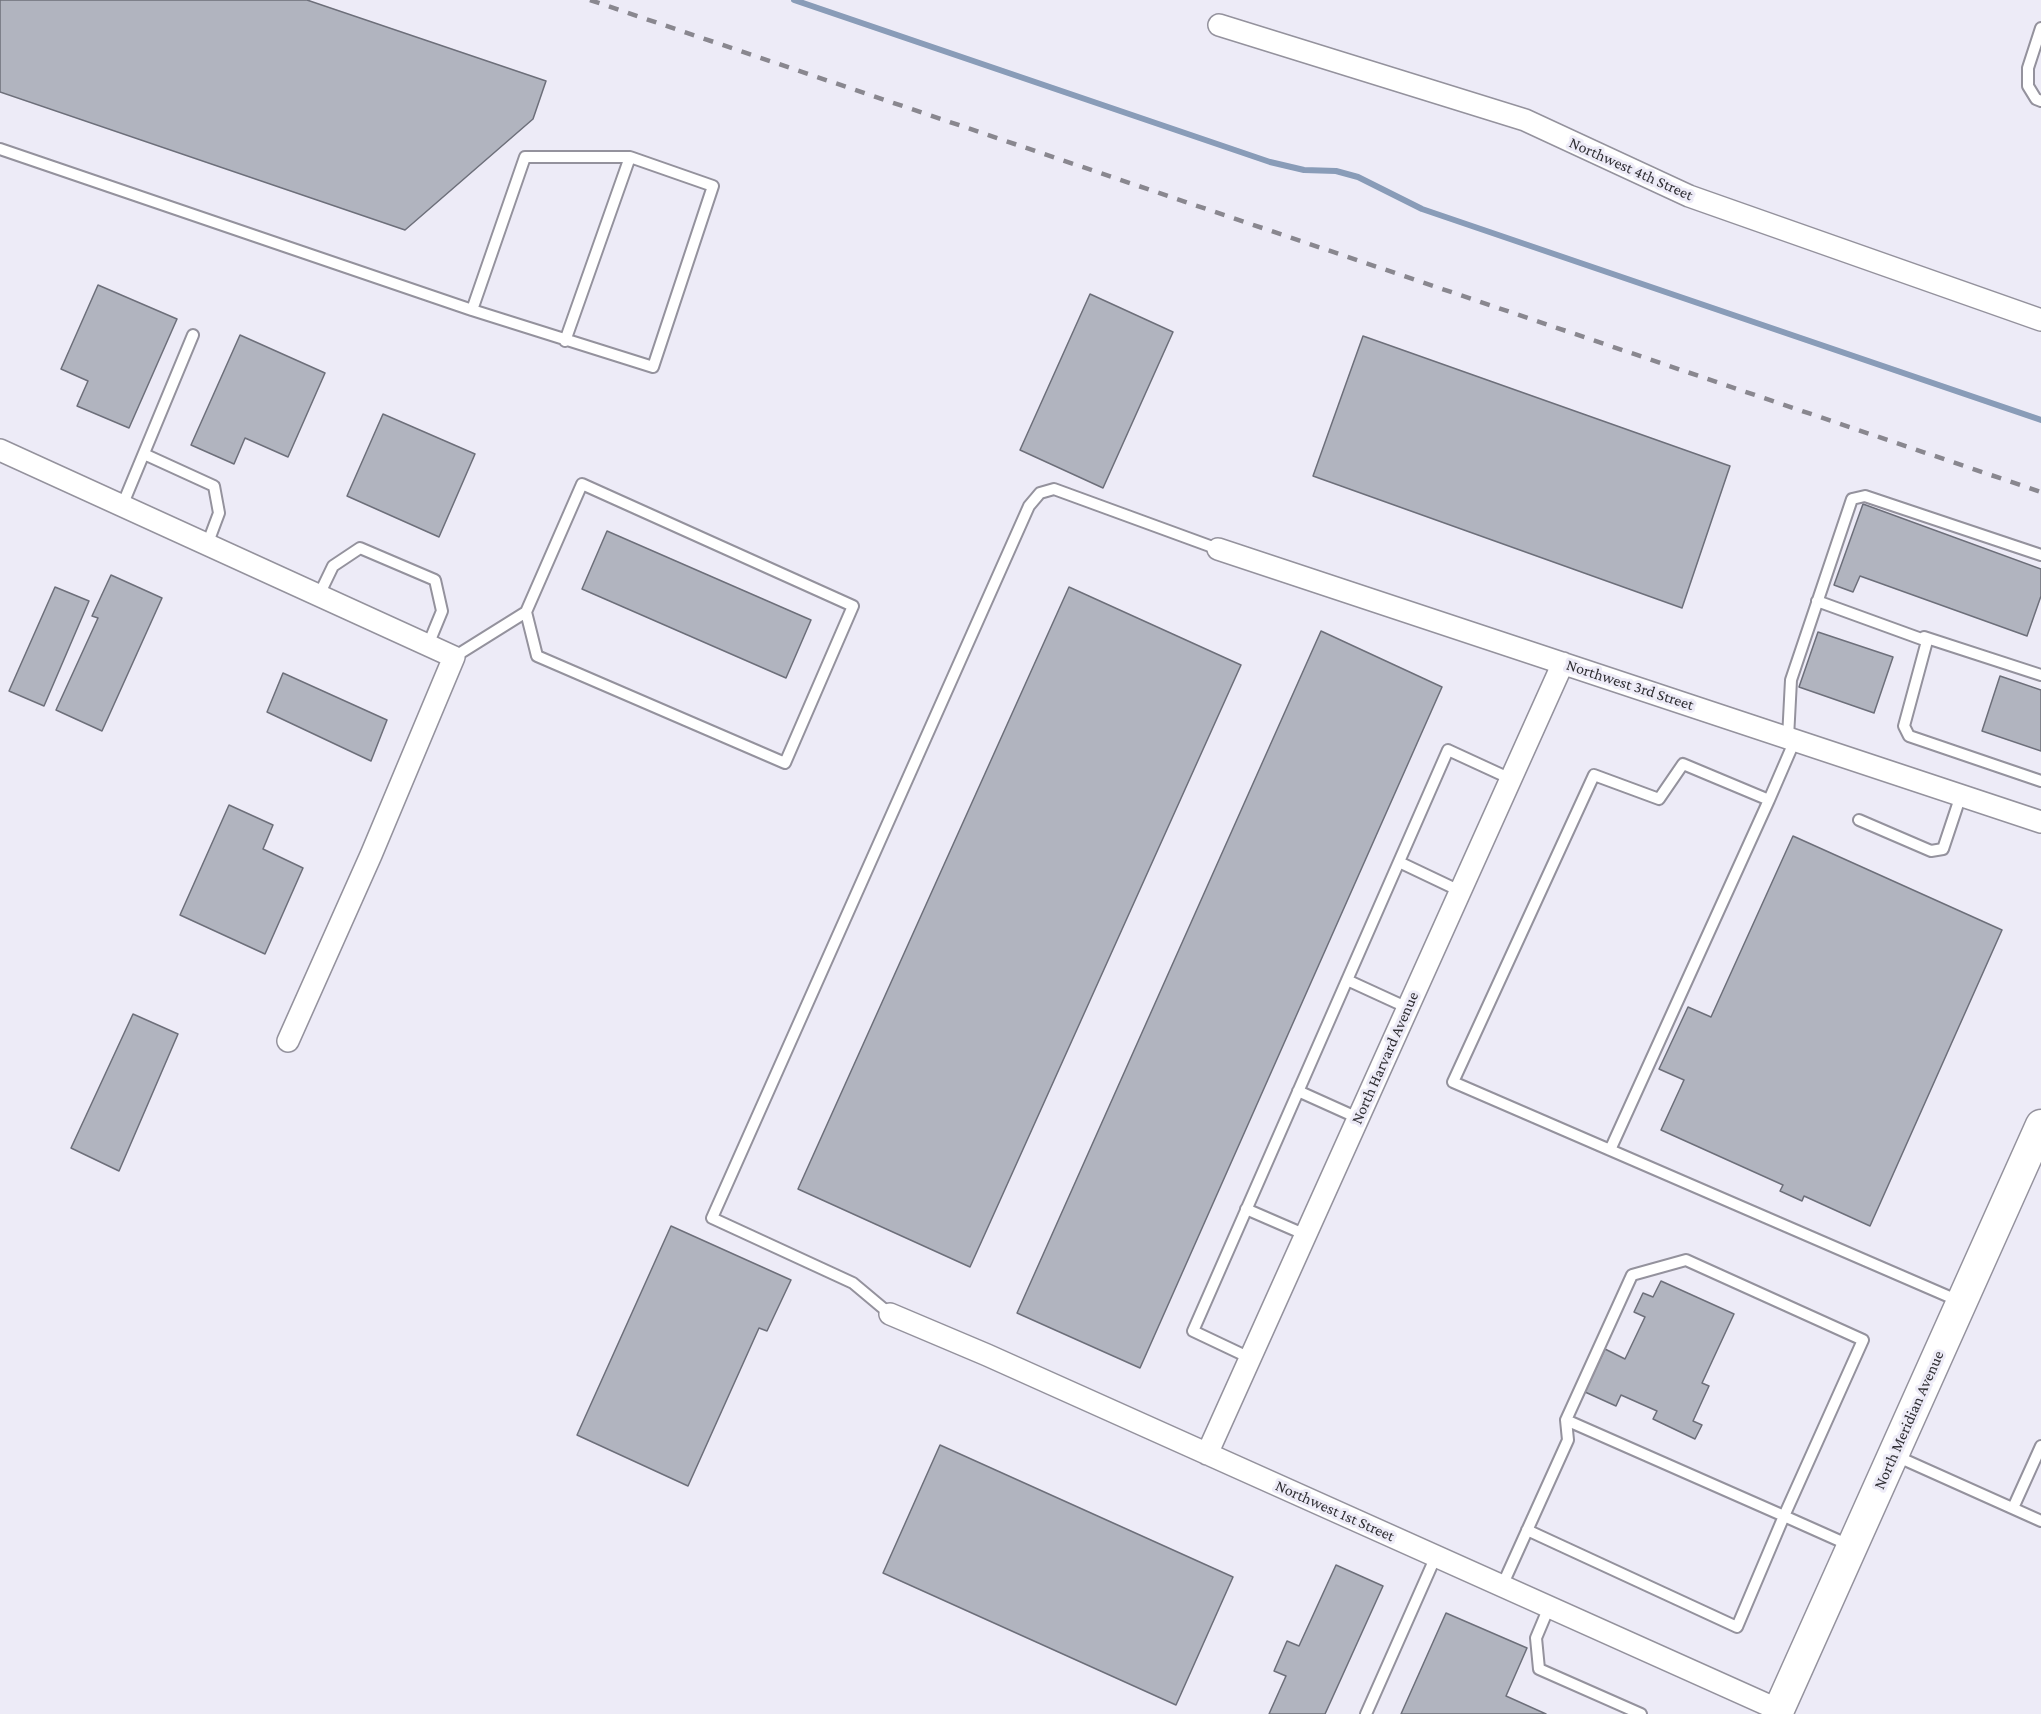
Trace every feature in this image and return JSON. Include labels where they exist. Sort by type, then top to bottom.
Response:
[{"type":"main road","name":"North Meridian Avenue","points":[[1778,1712],[2041,1125]]},
{"type":"street","name":"Northwest 4th Street","points":[[1219,25],[1526,120],[1689,196],[2041,320]]},
{"type":"street","points":[[0,450],[454,657],[371,855],[288,1041]]},
{"type":"street","name":"Northwest 3rd Street","points":[[1218,549],[2041,822]]},
{"type":"street","name":"North Harvard Avenue","points":[[1207,1454],[1563,663]]},
{"type":"street","name":"Northwest 1st Street","points":[[890,1314],[1436,1556],[1778,1712]]},
{"type":"lane","points":[[2041,27],[2028,68],[2028,86],[2036,99],[2041,101]]},
{"type":"lane","points":[[0,149],[472,310],[653,367],[713,186],[630,157],[525,157],[472,310]]},
{"type":"lane","points":[[565,341],[630,157]]},
{"type":"lane","points":[[122,506],[193,335]]},
{"type":"lane","points":[[144,454],[214,486],[219,513],[207,545]]},
{"type":"lane","points":[[454,657],[526,612],[582,484],[853,606],[786,763],[537,656],[526,612]]},
{"type":"lane","points":[[890,1314],[853,1283],[712,1218],[1029,506],[1040,493],[1054,489],[1218,549]]},
{"type":"lane","points":[[1610,1150],[1769,800],[1791,739],[1791,680],[1852,499],[1857,496],[2041,555]]},
{"type":"lane","points":[[319,595],[333,566],[360,548],[435,579],[442,611],[428,645]]},
{"type":"lane","points":[[1817,601],[2041,675]]},
{"type":"lane","points":[[1924,637],[1928,645],[1904,726],[1905,732],[2041,781]]},
{"type":"lane","points":[[1250,1358],[1193,1331],[1448,750],[1511,779]]},
{"type":"lane","points":[[1769,800],[1683,764],[1659,799],[1594,775],[1453,1082],[1962,1303]]},
{"type":"lane","points":[[1859,820],[1931,851],[1943,849],[1961,795]]},
{"type":"lane","points":[[1399,862],[1460,891]]},
{"type":"lane","points":[[1347,980],[1408,1008]]},
{"type":"lane","points":[[1298,1091],[1358,1119]]},
{"type":"lane","points":[[1246,1209],[1306,1235]]},
{"type":"lane","points":[[1502,1586],[1527,1530],[1568,1440],[1566,1420],[1632,1275],[1686,1260],[1863,1340],[1737,1627],[1527,1530]]},
{"type":"lane","points":[[1566,1420],[1852,1546]]},
{"type":"lane","points":[[2013,1508],[2041,1446]]},
{"type":"lane","points":[[1893,1455],[2041,1521]]},
{"type":"lane","points":[[1366,1714],[1436,1556]]},
{"type":"lane","points":[[1549,1607],[1536,1638],[1539,1669],[1641,1714]]},
{"type":"building","points":[[0,0],[307,0],[546,81],[533,119],[405,230],[0,92]]},
{"type":"building","points":[[98,285],[177,319],[129,428],[77,406],[88,381],[61,369]]},
{"type":"building","points":[[1090,294],[1173,332],[1103,488],[1020,450]]},
{"type":"building","points":[[240,335],[325,373],[288,457],[245,438],[234,464],[191,445]]},
{"type":"building","points":[[1363,336],[1730,466],[1682,608],[1313,476]]},
{"type":"building","points":[[383,414],[475,454],[439,537],[347,496]]},
{"type":"building","points":[[1863,504],[2041,569],[2041,596],[2027,636],[1860,576],[1853,592],[1834,585]]},
{"type":"building","points":[[607,531],[811,620],[786,678],[582,589]]},
{"type":"building","points":[[111,575],[162,598],[102,731],[56,710],[98,618],[92,616]]},
{"type":"building","points":[[55,587],[89,601],[44,706],[9,691]]},
{"type":"building","points":[[1069,587],[1241,665],[970,1267],[798,1189]]},
{"type":"building","points":[[1321,631],[1442,687],[1140,1368],[1017,1313]]},
{"type":"building","points":[[1818,632],[1893,657],[1874,713],[1799,687]]},
{"type":"building","points":[[283,673],[387,720],[371,761],[267,712]]},
{"type":"building","points":[[2000,676],[2041,690],[2041,751],[1982,731]]},
{"type":"building","points":[[229,805],[273,825],[263,849],[303,868],[265,954],[180,915]]},
{"type":"building","points":[[1793,836],[2002,930],[1870,1226],[1804,1196],[1802,1201],[1780,1191],[1783,1185],[1661,1130],[1684,1080],[1659,1069],[1688,1007],[1711,1017]]},
{"type":"building","points":[[133,1014],[178,1034],[119,1171],[71,1148]]},
{"type":"building","points":[[671,1226],[791,1280],[767,1331],[759,1328],[688,1486],[577,1435]]},
{"type":"building","points":[[1661,1281],[1734,1314],[1702,1383],[1709,1386],[1693,1421],[1702,1425],[1695,1439],[1653,1419],[1657,1411],[1621,1395],[1616,1406],[1585,1392],[1605,1349],[1625,1359],[1645,1317],[1634,1312],[1643,1293],[1653,1297]]},
{"type":"building","points":[[940,1445],[1233,1577],[1176,1705],[883,1573]]},
{"type":"building","points":[[1336,1565],[1383,1586],[1325,1714],[1269,1714],[1286,1676],[1274,1671],[1287,1641],[1299,1646]]},
{"type":"building","points":[[1446,1613],[1527,1648],[1506,1696],[1546,1714],[1401,1714]]},
{"type":"waterway","points":[[794,0],[1270,162],[1304,170],[1336,171],[1358,177],[1422,209],[2041,420]]},
{"type":"railway","points":[[590,0],[2041,492]]}]
